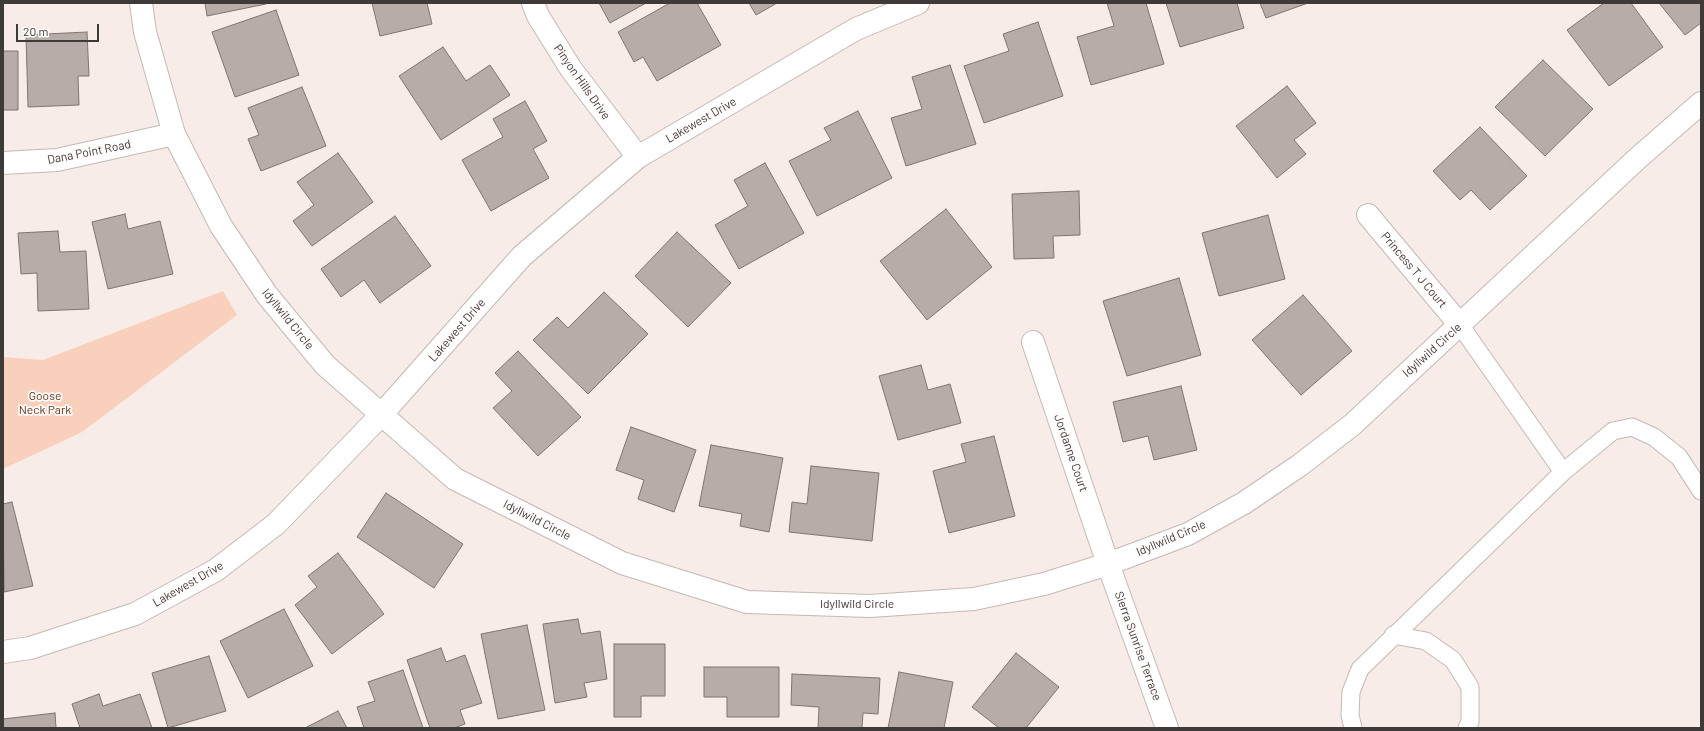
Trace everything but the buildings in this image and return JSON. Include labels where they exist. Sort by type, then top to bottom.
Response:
[{"type":"street","name":"Idyllwild Circle","points":[[141,3],[145,32],[174,134],[221,226],[267,295],[324,365],[454,479],[622,563],[747,602],[870,606],[974,599],[1044,584],[1108,564],[1188,534],[1244,503],[1300,465],[1352,425],[1408,371],[1460,325],[1638,158],[1701,103]]},
{"type":"street","name":"Pinyon Hills Drive","points":[[533,3],[538,16],[571,69],[638,157]]},
{"type":"street","name":"Lakewest Drive","points":[[3,652],[30,648],[135,614],[216,570],[276,524],[381,415],[522,256],[638,157],[856,29],[918,3]]},
{"type":"street","name":"Dana Point Road","points":[[3,163],[57,160],[174,134]]},
{"type":"street","name":"Princess T J Court","points":[[1368,215],[1460,325]]},
{"type":"street","name":"Jordanne Court","points":[[1033,342],[1108,564]]},
{"type":"street","name":"Sierra Sunrise Terrace","points":[[1108,564],[1167,728]]},
{"type":"lane","points":[[1460,325],[1563,472]]},
{"type":"lane","points":[[1353,728],[1350,715],[1351,692],[1360,669],[1393,635],[1563,472],[1613,431],[1632,427],[1654,437],[1679,457],[1701,491]]},
{"type":"lane","points":[[1393,635],[1426,641],[1453,660],[1470,687],[1470,722],[1467,728]]},
{"type":"green space","name":"Goose Neck Park","points":[[223,291],[237,315],[82,432],[3,469],[3,357],[43,360]]}]
